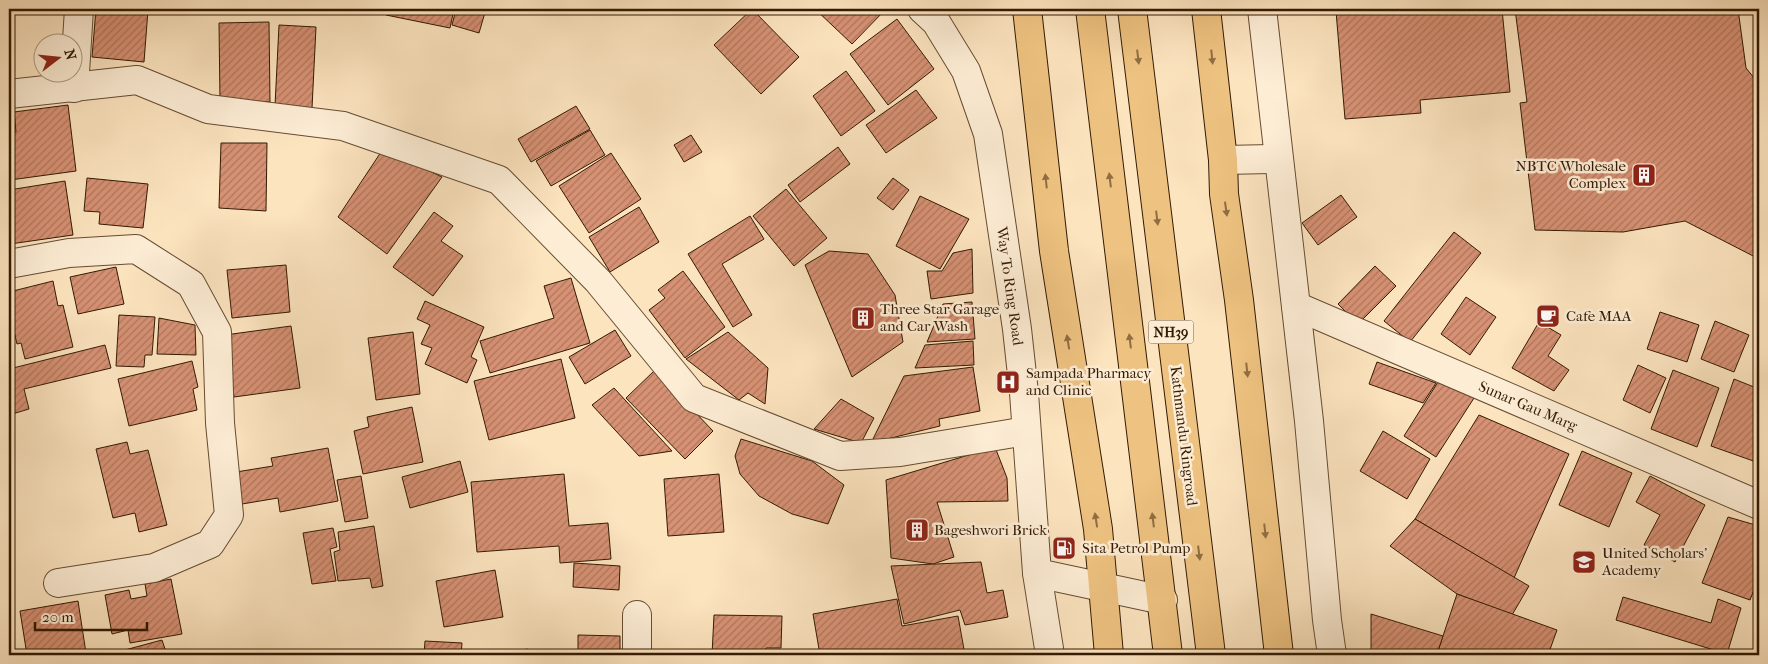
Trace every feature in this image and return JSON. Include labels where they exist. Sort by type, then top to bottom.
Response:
[{"type":"main road","points":[[1027,9],[1054,251],[1098,529],[1109,655]]},
{"type":"main road","name":"NH39","points":[[1090,9],[1163,600],[1168,655]]},
{"type":"main road","name":"Kathmandu Ringroad","points":[[1132,9],[1211,655]]},
{"type":"main road","points":[[1206,9],[1223,160],[1224,194],[1239,300],[1279,655]]},
{"type":"street","points":[[74,88],[79,9]]},
{"type":"street","name":"Way To Ring Road","points":[[922,9],[936,22],[966,71],[988,134],[1017,329],[1024,393],[1037,573],[1050,655]]},
{"type":"street","points":[[1262,9],[1309,421],[1327,620],[1332,655]]},
{"type":"street","points":[[9,94],[137,80],[208,109],[344,126],[499,180],[598,281],[694,398],[840,456],[900,452],[1026,431]]},
{"type":"street","points":[[1223,160],[1278,159]]},
{"type":"street","points":[[9,264],[69,253],[136,249],[191,284],[217,332],[220,423],[229,515],[210,544],[154,568],[58,583]]},
{"type":"street","name":"Sunar Gau Marg","points":[[1296,306],[1759,505]]},
{"type":"street","points":[[1037,573],[1163,600]]},
{"type":"street","points":[[636,615],[637,655]]},
{"type":"building","points":[[96,9],[148,10],[144,62],[92,57]]},
{"type":"building","points":[[387,9],[454,9],[450,28],[386,15]]},
{"type":"building","points":[[456,9],[486,9],[479,33],[452,25]]},
{"type":"building","points":[[752,9],[799,57],[761,94],[714,45]]},
{"type":"building","points":[[815,9],[886,9],[852,44]]},
{"type":"building","points":[[1362,9],[1502,9],[1510,92],[1420,100],[1421,113],[1345,119],[1336,11]]},
{"type":"building","name":"NBTC Wholesale Complex","points":[[1515,9],[1738,9],[1746,68],[1759,84],[1759,259],[1685,221],[1623,232],[1535,230],[1520,103],[1527,102]]},
{"type":"building","points":[[897,19],[934,69],[888,105],[850,54]]},
{"type":"building","points":[[269,22],[270,102],[220,102],[219,23]]},
{"type":"building","points":[[279,25],[316,27],[312,108],[275,106]]},
{"type":"building","points":[[846,71],[875,111],[841,136],[813,96]]},
{"type":"building","points":[[916,90],[937,118],[886,153],[866,125]]},
{"type":"building","points":[[68,105],[76,171],[10,180],[9,133],[16,132],[14,112]]},
{"type":"building","points":[[576,106],[590,129],[531,162],[518,139]]},
{"type":"building","points":[[590,130],[605,155],[551,186],[536,161]]},
{"type":"building","points":[[691,135],[702,152],[684,162],[674,145]]},
{"type":"building","points":[[221,143],[267,143],[266,211],[219,208]]},
{"type":"building","points":[[838,147],[850,164],[800,202],[788,185]]},
{"type":"building","points":[[383,149],[442,177],[387,254],[338,217]]},
{"type":"building","points":[[611,153],[641,199],[589,233],[559,186]]},
{"type":"building","points":[[87,178],[148,184],[143,228],[99,224],[100,212],[84,211]]},
{"type":"building","points":[[893,178],[909,190],[893,210],[877,198]]},
{"type":"building","points":[[65,181],[73,235],[10,244],[9,190]]},
{"type":"building","points":[[786,189],[827,238],[794,266],[753,216]]},
{"type":"building","points":[[1341,195],[1357,217],[1318,245],[1302,223]]},
{"type":"building","points":[[920,196],[969,219],[940,269],[896,246]]},
{"type":"building","points":[[639,207],[659,242],[610,272],[589,237]]},
{"type":"building","points":[[434,212],[453,226],[441,241],[463,256],[433,296],[393,267]]},
{"type":"building","points":[[750,216],[764,239],[722,264],[752,315],[733,327],[688,254]]},
{"type":"building","points":[[1454,232],[1481,253],[1410,342],[1384,321]]},
{"type":"building","points":[[972,249],[973,293],[931,299],[927,271],[942,271],[953,253]]},
{"type":"building","name":"Three Star Garage and Car Wash","points":[[829,251],[868,254],[895,295],[903,342],[852,377],[805,265]]},
{"type":"building","points":[[286,265],[290,312],[232,318],[227,270]]},
{"type":"building","points":[[1375,266],[1396,286],[1358,324],[1338,304]]},
{"type":"building","points":[[116,267],[124,304],[78,314],[70,277]]},
{"type":"building","points":[[683,271],[725,327],[685,358],[649,310],[665,298],[658,290]]},
{"type":"building","points":[[571,278],[590,343],[490,373],[480,341],[554,318],[544,286]]},
{"type":"building","points":[[53,281],[58,306],[63,305],[73,347],[25,359],[21,343],[17,344],[14,331],[9,333],[9,292]]},
{"type":"building","points":[[1466,297],[1496,317],[1470,355],[1441,334]]},
{"type":"building","points":[[425,301],[484,327],[471,357],[477,360],[467,383],[425,364],[432,348],[421,344],[430,325],[417,319]]},
{"type":"building","points":[[972,302],[975,339],[927,342],[943,304]]},
{"type":"building","points":[[1660,312],[1699,325],[1687,362],[1647,349]]},
{"type":"building","points":[[119,315],[155,317],[152,355],[145,355],[144,367],[116,366]]},
{"type":"building","points":[[159,318],[195,325],[196,355],[157,354]]},
{"type":"building","points":[[1715,321],[1749,335],[1734,372],[1701,359]]},
{"type":"building","points":[[1539,322],[1561,335],[1548,356],[1569,370],[1554,391],[1512,368]]},
{"type":"building","points":[[291,326],[300,388],[234,397],[225,335]]},
{"type":"building","points":[[615,330],[631,356],[585,384],[569,357]]},
{"type":"building","points":[[413,332],[420,394],[376,400],[368,338]]},
{"type":"building","points":[[728,332],[768,368],[765,404],[748,393],[739,400],[686,359]]},
{"type":"building","points":[[973,341],[974,365],[915,368],[925,345]]},
{"type":"building","points":[[105,345],[111,368],[24,389],[29,409],[9,415],[9,369]]},
{"type":"building","points":[[561,359],[575,418],[489,440],[474,381]]},
{"type":"building","points":[[192,361],[198,387],[193,389],[197,410],[129,426],[118,379]]},
{"type":"building","points":[[1377,362],[1436,383],[1423,403],[1369,384]]},
{"type":"building","points":[[1638,365],[1666,378],[1650,413],[1623,400]]},
{"type":"building","points":[[973,367],[980,411],[939,419],[940,426],[871,443],[904,376]]},
{"type":"building","points":[[655,370],[713,431],[685,459],[626,398]]},
{"type":"building","points":[[1673,370],[1719,388],[1697,447],[1651,429]]},
{"type":"building","points":[[1441,377],[1474,398],[1436,457],[1404,436]]},
{"type":"building","points":[[1734,379],[1759,389],[1759,463],[1711,446]]},
{"type":"building","points":[[614,388],[672,451],[639,456],[592,405]]},
{"type":"building","points":[[841,399],[874,418],[861,443],[814,429]]},
{"type":"building","points":[[412,407],[423,462],[363,474],[354,431],[369,427],[367,417]]},
{"type":"building","points":[[1479,415],[1569,454],[1514,578],[1415,519]]},
{"type":"building","points":[[1383,431],[1430,459],[1407,499],[1360,471]]},
{"type":"building","points":[[741,439],[812,461],[844,485],[828,524],[792,514],[759,496],[740,474],[735,456]]},
{"type":"building","points":[[127,442],[130,454],[148,450],[167,525],[139,532],[135,513],[113,518],[96,449]]},
{"type":"building","name":"Bageshwori Brick","points":[[995,447],[1007,478],[1008,501],[937,502],[954,557],[933,564],[891,558],[886,480]]},
{"type":"building","points":[[328,448],[338,501],[280,512],[278,498],[242,504],[236,472],[273,466],[271,458]]},
{"type":"building","points":[[1582,451],[1632,473],[1609,527],[1559,505]]},
{"type":"building","points":[[460,461],[468,492],[410,508],[402,477]]},
{"type":"building","points":[[564,474],[569,526],[608,523],[611,559],[560,563],[559,546],[477,552],[471,482]]},
{"type":"building","points":[[719,474],[724,532],[668,536],[664,479]]},
{"type":"building","points":[[361,476],[368,518],[345,522],[337,480]]},
{"type":"building","points":[[1650,476],[1705,505],[1675,562],[1644,545],[1660,515],[1636,502]]},
{"type":"building","points":[[1728,517],[1759,526],[1759,577],[1750,600],[1702,583]]},
{"type":"building","points":[[1415,519],[1529,586],[1512,615],[1457,594],[1390,546]]},
{"type":"building","points":[[374,526],[383,586],[372,588],[370,578],[338,581],[334,552],[340,550],[338,532]]},
{"type":"building","points":[[333,528],[337,547],[330,549],[336,581],[312,584],[303,533]]},
{"type":"building","points":[[981,562],[987,593],[1003,590],[1008,617],[965,625],[960,610],[904,624],[891,566]]},
{"type":"building","points":[[574,563],[620,566],[619,590],[573,587]]},
{"type":"building","points":[[495,570],[503,617],[444,627],[436,581]]},
{"type":"building","points":[[171,579],[182,634],[130,643],[128,630],[112,634],[105,595],[129,590],[131,599],[147,596],[145,584]]},
{"type":"building","points":[[1457,594],[1557,630],[1548,655],[1437,654]]},
{"type":"building","points":[[1623,597],[1711,623],[1718,599],[1741,608],[1727,654],[1616,620]]},
{"type":"building","points":[[897,599],[902,626],[958,616],[965,655],[820,655],[813,614]]},
{"type":"building","points":[[78,601],[86,653],[73,655],[27,655],[20,611]]},
{"type":"building","points":[[1371,614],[1443,636],[1437,654],[1442,655],[1371,655]]},
{"type":"building","points":[[714,615],[782,616],[781,648],[766,648],[766,655],[712,655]]},
{"type":"building","points":[[578,635],[620,636],[620,655],[578,655]]},
{"type":"building","points":[[162,640],[167,655],[110,655],[110,654]]},
{"type":"building","points":[[425,641],[462,643],[461,655],[424,655]]},
{"type":"building","points":[[526,649],[548,653],[547,655],[525,655]]},
{"type":"place","name":"NBTC Wholesale Complex","points":[[1644,175]]},
{"type":"place","name":"Cafe MAA","points":[[1548,316]]},
{"type":"place","name":"Three Star Garage and Car Wash","points":[[863,318]]},
{"type":"place","name":"Sampada Pharmacy and Clinic","points":[[1008,382]]},
{"type":"place","name":"Bageshwori Brick","points":[[917,530]]},
{"type":"place","name":"Sita Petrol Pump","points":[[1064,548]]},
{"type":"place","name":"United Scholars' Academy","points":[[1584,562]]}]
